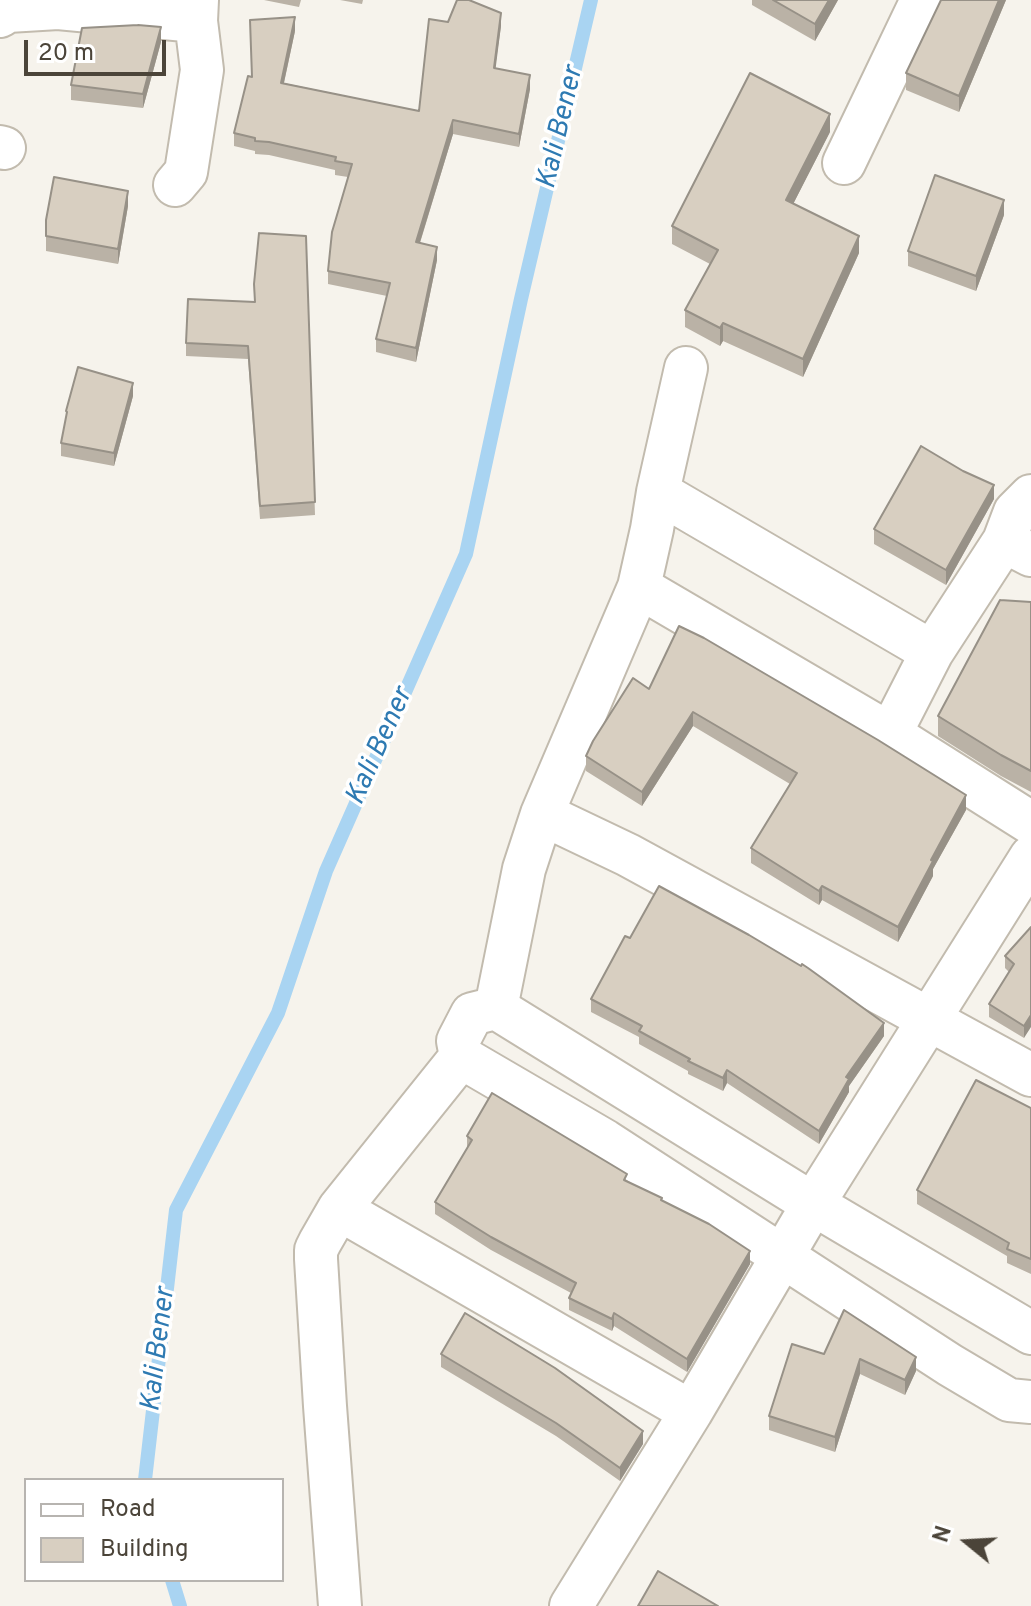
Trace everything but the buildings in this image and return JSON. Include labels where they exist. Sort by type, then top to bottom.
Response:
[{"type":"street","points":[[844,163],[922,0]]},
{"type":"street","points":[[0,16],[8,11],[58,8],[197,11],[202,70],[186,172],[175,185]]},
{"type":"street","points":[[496,1008],[524,869],[542,814],[639,587],[686,368]]},
{"type":"street","points":[[658,492],[932,652]]},
{"type":"street","points":[[890,734],[932,652],[1018,548],[1015,512],[1031,496]]},
{"type":"street","points":[[639,587],[890,734],[1031,823]]},
{"type":"street","points":[[542,814],[628,855],[1031,1075]]},
{"type":"street","points":[[571,1606],[691,1412],[813,1204],[1031,857]]},
{"type":"street","points":[[1031,1333],[813,1204],[496,1008],[472,1014],[458,1041],[461,1057],[605,1141],[950,1365],[1009,1400],[1031,1402]]},
{"type":"street","points":[[340,1606],[316,1250],[339,1209],[461,1057]]},
{"type":"street","points":[[339,1209],[691,1412]]},
{"type":"waterway","name":"Kali Bener","points":[[145,1478],[176,1210],[278,1013],[326,871],[466,554],[521,299],[591,0]]},
{"type":"waterway","name":"Kali Bener","points":[[173,1582],[180,1606]]}]
